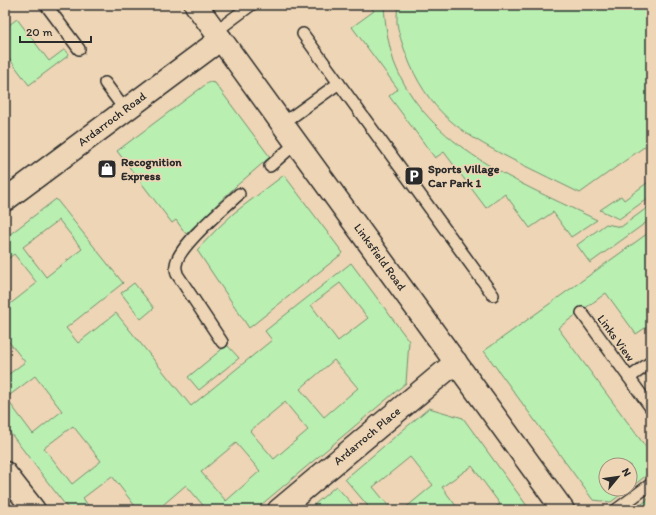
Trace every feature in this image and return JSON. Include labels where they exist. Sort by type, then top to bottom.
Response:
[{"type":"street","name":"Linksfield Road","points":[[196,5],[563,510]]},
{"type":"street","name":"Ardarroch Road","points":[[5,200],[125,110],[218,35]]},
{"type":"street","name":"Ardarroch Place","points":[[279,510],[456,362]]},
{"type":"street","points":[[5,473],[34,510]]},
{"type":"lane","points":[[46,5],[79,48]]},
{"type":"lane","points":[[218,35],[251,5]]},
{"type":"lane","points":[[303,34],[493,295]]},
{"type":"lane","points":[[104,83],[125,110]]},
{"type":"lane","points":[[282,124],[339,83]]},
{"type":"lane","points":[[270,166],[296,143]]},
{"type":"lane","points":[[222,342],[177,274],[176,265],[180,255],[190,242],[240,194]]},
{"type":"lane","name":"Links View","points":[[582,313],[651,408]]},
{"type":"lane","name":"Links View","points":[[629,378],[651,362]]},
{"type":"lane","points":[[616,510],[651,484]]},
{"type":"green space","points":[[369,5],[384,5],[387,34],[394,62],[409,92],[429,118],[453,140],[479,159],[538,192],[597,220],[571,237],[553,212],[530,228],[505,194],[486,208],[444,152],[435,158],[389,96],[398,89],[352,27],[374,11]]},
{"type":"green space","points":[[398,5],[651,5],[651,142],[580,193],[499,153],[454,124],[441,112],[419,82],[410,64],[399,33],[397,23]]},
{"type":"green space","points":[[17,19],[49,61],[65,49],[69,55],[29,85],[5,53],[5,28]]},
{"type":"green space","points":[[209,82],[215,83],[270,157],[235,187],[186,234],[176,220],[172,223],[117,151]]},
{"type":"green space","points":[[284,175],[343,253],[249,328],[197,250],[234,213]]},
{"type":"green space","points":[[651,180],[651,196],[619,219],[600,210],[621,196],[624,200]]},
{"type":"green space","points":[[56,199],[123,283],[66,328],[78,343],[116,313],[191,406],[272,340],[265,331],[351,263],[409,341],[406,383],[255,510],[207,510],[186,485],[157,510],[138,510],[112,476],[83,498],[91,510],[69,510],[5,426],[5,377],[25,362],[5,337],[5,308],[37,283],[14,254],[5,261],[5,238]],"holes":[[[59,220],[82,249],[46,277],[23,247]],[[340,283],[368,318],[338,341],[311,305]],[[334,360],[358,388],[324,417],[300,389]],[[35,376],[62,411],[33,434],[6,398]],[[285,402],[308,430],[274,459],[250,431]],[[73,426],[101,461],[72,484],[44,448]],[[236,443],[260,471],[226,501],[201,472]]]},
{"type":"green space","points":[[651,205],[651,219],[590,263],[577,245],[606,224],[621,227]]},
{"type":"green space","points":[[651,231],[651,324],[636,334],[606,293],[558,328],[651,454],[651,472],[638,482],[638,457],[598,457],[598,497],[618,497],[611,502],[593,500],[484,351]]},
{"type":"green space","points":[[134,283],[154,308],[141,319],[121,293]]},
{"type":"green space","points":[[227,345],[239,358],[199,390],[188,377]]},
{"type":"green space","points":[[429,408],[463,418],[530,510],[492,510],[500,504],[472,466],[442,487],[459,510],[403,510],[433,485],[410,457],[373,487],[392,510],[363,510],[368,506],[345,479]]},
{"type":"green space","points":[[336,486],[353,505],[346,510],[308,510]]},
{"type":"green space","points":[[651,497],[651,510],[634,510]]},
{"type":"place","name":"Recognition Express","points":[[107,169]]},
{"type":"place","name":"Sports Village Car Park 1","points":[[414,176]]}]
